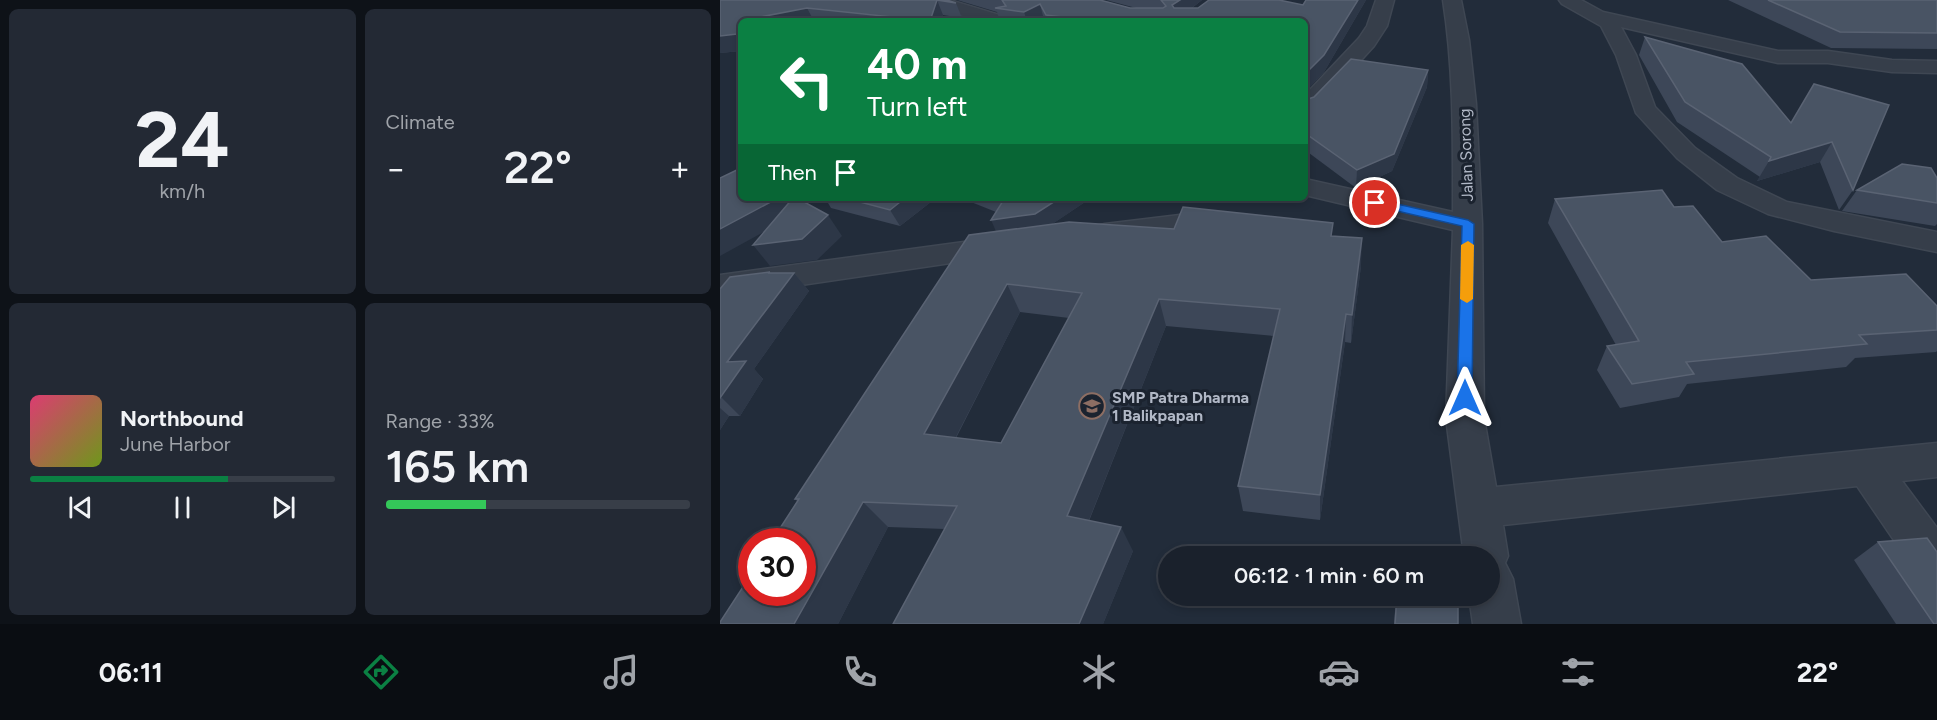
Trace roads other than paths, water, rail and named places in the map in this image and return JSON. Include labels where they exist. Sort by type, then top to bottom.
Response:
[{"type":"street","points":[[931,0],[989,18]]},
{"type":"street","points":[[1308,105],[1367,42],[1377,26],[1385,0]]},
{"type":"street","name":"Jalan Sorong","points":[[1452,0],[1459,40],[1464,104],[1468,224],[1465,418],[1485,546]]},
{"type":"street","points":[[1568,0],[1609,22],[1626,55],[1644,108],[1686,153],[1727,184],[1778,208],[1834,222],[1937,242]]},
{"type":"street","points":[[1601,17],[1778,57],[1828,57],[1892,66],[1937,67]]},
{"type":"street","points":[[1308,188],[1468,224]]},
{"type":"street","points":[[1081,236],[1188,224],[1251,228]]},
{"type":"street","points":[[720,286],[1023,244]]},
{"type":"street","points":[[1480,508],[1937,460]]},
{"type":"street","points":[[1866,467],[1937,564]]},
{"type":"street","points":[[1494,606],[1497,624]]},
{"type":"place","name":"SMP Patra Dharma 1 Balikpapan","points":[[1092,406]]}]
